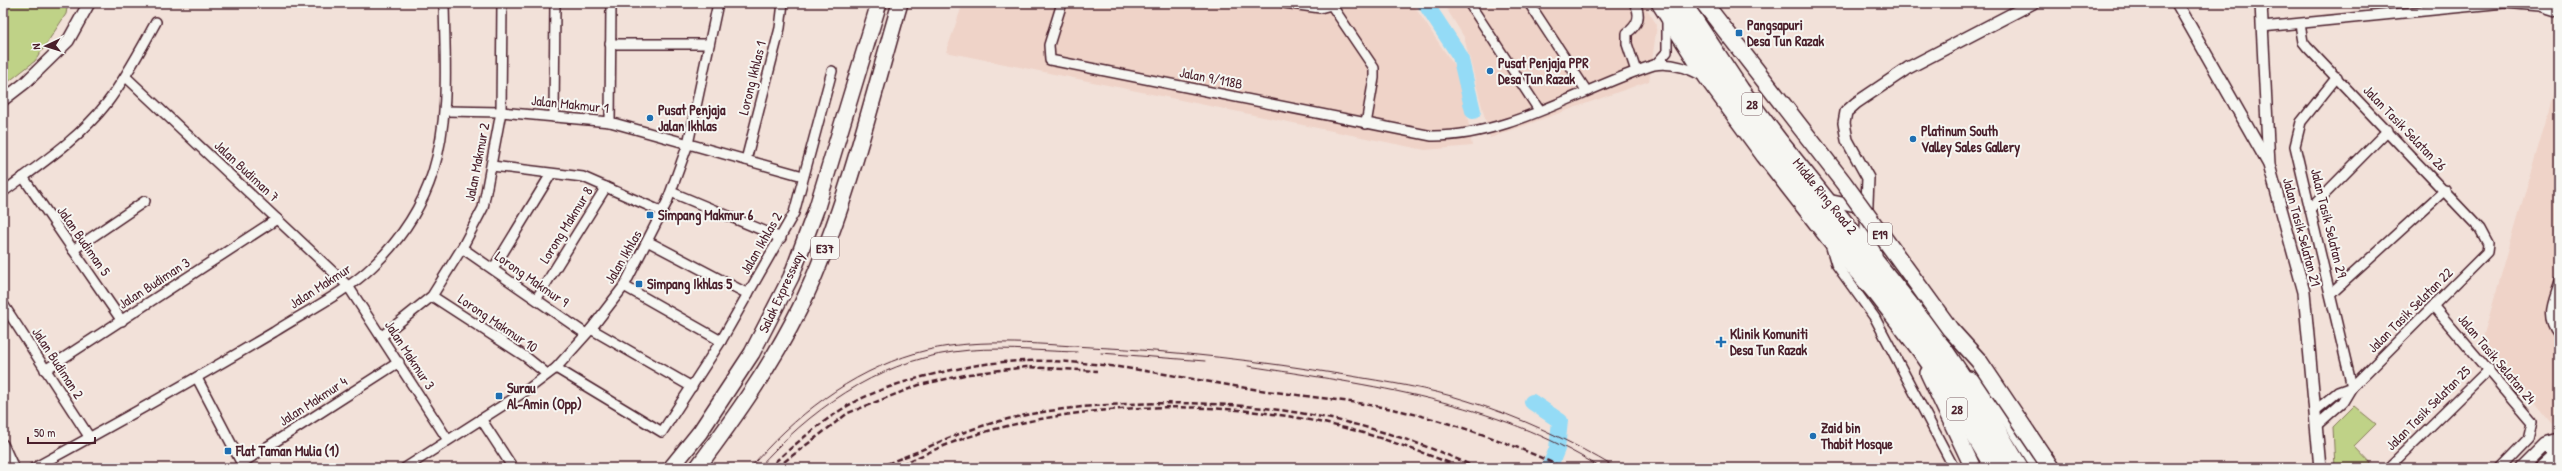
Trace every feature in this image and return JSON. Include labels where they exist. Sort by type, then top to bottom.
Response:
[{"type":"highway","name":"Salak Expressway","points":[[670,468],[700,432],[752,352],[791,277],[817,207],[879,3]]},
{"type":"highway","name":"Salak Expressway","points":[[697,468],[759,381],[800,308],[821,259],[838,213],[900,3]]},
{"type":"highway","name":"Middle Ring Road 2","points":[[1684,3],[1741,89],[1933,332],[1990,416],[2021,468]]},
{"type":"highway","name":"E19","points":[[1704,3],[1842,182],[1950,328],[1979,361],[2051,468]]},
{"type":"highway","name":"Middle Ring Road 2","points":[[1665,7],[1706,77],[1828,238],[1876,294],[1920,351],[1943,384],[1993,468]]},
{"type":"highway","name":"E19","points":[[1665,7],[1699,49],[1825,215],[1904,310],[1950,373],[1991,438],[2007,468]]},
{"type":"highway","points":[[1920,351],[1934,390],[1973,468]]},
{"type":"highway","points":[[1962,376],[1976,382],[1989,394],[2040,468]]},
{"type":"street","points":[[3,100],[25,83],[68,41],[89,3]]},
{"type":"street","name":"Jalan Makmur","points":[[34,468],[197,378],[348,286],[372,267],[396,243],[418,208],[433,172],[446,111],[444,3]]},
{"type":"street","name":"Jalan Makmur 2","points":[[382,336],[421,307],[432,296],[462,248],[483,208],[501,112],[502,3]]},
{"type":"street","points":[[554,117],[555,3]]},
{"type":"street","points":[[610,3],[610,122]]},
{"type":"street","name":"Jalan Ikhlas","points":[[409,467],[556,368],[588,332],[624,286],[649,242],[671,192],[688,144],[718,3]]},
{"type":"street","name":"Lorong Ikhlas 1","points":[[746,160],[780,28],[783,3]]},
{"type":"street","name":"Jalan 9/118B","points":[[1062,3],[1049,45],[1050,60],[1419,134],[1446,136],[1474,133],[1539,110],[1586,90],[1654,65]]},
{"type":"street","points":[[1284,3],[1320,8],[1331,4],[1374,68],[1374,78],[1366,124]]},
{"type":"street","points":[[1469,3],[1539,110]]},
{"type":"street","points":[[1528,3],[1586,90]]},
{"type":"street","points":[[1634,3],[1639,15],[1638,22],[1627,32],[1626,44],[1636,71]]},
{"type":"street","points":[[1879,262],[1866,228],[1868,178],[1847,140],[1844,123],[1846,112],[1856,102],[1908,68],[2033,3]]},
{"type":"street","points":[[2177,3],[2269,165]]},
{"type":"street","name":"Jalan Tasik Selatan 21","points":[[2261,3],[2269,165],[2304,292],[2316,410],[2320,468]]},
{"type":"street","points":[[2262,27],[2504,3],[2540,6],[2559,12]]},
{"type":"street","points":[[1654,65],[1667,52],[1665,7]]},
{"type":"street","points":[[3,192],[75,137],[106,104],[126,76],[156,22]]},
{"type":"street","name":"Jalan Tasik Selatan 26","points":[[2300,24],[2303,42],[2445,190],[2480,229],[2488,244],[2487,252]]},
{"type":"street","points":[[610,44],[709,44]]},
{"type":"street","points":[[1654,65],[1664,63],[1706,77]]},
{"type":"street","name":"Jalan Ikhlas 2","points":[[556,368],[662,432],[721,341],[781,238],[794,212],[832,71]]},
{"type":"street","name":"Jalan Budiman 7","points":[[126,76],[348,286]]},
{"type":"street","name":"Jalan Tasik Selatan 29","points":[[2337,77],[2301,122],[2295,146],[2332,293],[2352,388]]},
{"type":"street","name":"Jalan Makmur 1","points":[[446,111],[501,112],[610,122],[803,176]]},
{"type":"street","points":[[2311,208],[2388,130]]},
{"type":"street","points":[[492,166],[583,177],[656,208]]},
{"type":"street","points":[[494,269],[551,174]]},
{"type":"street","name":"Jalan Budiman 5","points":[[22,177],[122,321]]},
{"type":"street","name":"Lorong Makmur 8","points":[[537,298],[606,187]]},
{"type":"street","points":[[2332,293],[2445,190]]},
{"type":"street","points":[[671,192],[781,238]]},
{"type":"street","points":[[73,250],[145,200]]},
{"type":"street","points":[[1828,200],[1851,205],[1866,201]]},
{"type":"street","name":"Jalan Budiman 3","points":[[45,370],[276,219]]},
{"type":"street","points":[[1828,238],[1836,264],[1875,318],[1954,468]]},
{"type":"street","points":[[649,242],[748,294]]},
{"type":"street","name":"Lorong Makmur 9","points":[[462,248],[588,332],[692,387]]},
{"type":"street","name":"Jalan Tasik Selatan 22","points":[[2317,425],[2344,402],[2352,388],[2487,252]]},
{"type":"street","points":[[2559,282],[2549,316],[2550,324],[2559,335]]},
{"type":"street","name":"Jalan Makmur 3","points":[[348,286],[399,362],[448,440]]},
{"type":"street","points":[[624,286],[721,341]]},
{"type":"street","name":"Lorong Makmur 10","points":[[432,296],[526,357],[547,374]]},
{"type":"street","name":"Jalan Budiman 2","points":[[3,304],[90,438]]},
{"type":"street","name":"Jalan Tasik Selatan 24","points":[[2434,307],[2489,369],[2532,422],[2528,439],[2500,468]]},
{"type":"street","name":"Jalan Makmur 4","points":[[243,466],[399,362]]},
{"type":"street","name":"Jalan Tasik Selatan 25","points":[[2388,468],[2489,369]]},
{"type":"street","points":[[197,378],[243,466]]},
{"type":"street","name":"Jalan Tasik Selatan 22","points":[[2316,410],[2338,392],[2352,388]]},
{"type":"street","points":[[481,419],[513,468]]},
{"type":"street","points":[[2521,468],[2545,444],[2559,441],[2557,457],[2540,468]]},
{"type":"street","points":[[3,444],[14,468]]},
{"type":"street","points":[[2545,444],[2557,457]]},
{"type":"shaded area","points":[[963,3],[1412,3],[1461,76],[1472,146],[1425,150],[946,52]]},
{"type":"shaded area","points":[[1443,3],[1643,3],[1657,25],[1649,81],[1490,138],[1464,37]]},
{"type":"shaded area","points":[[2559,75],[2559,421],[2553,426],[2482,341]]},
{"type":"green space","points":[[3,3],[68,3],[66,14],[35,61],[3,86]]},
{"type":"green space","points":[[2354,406],[2376,424],[2354,446],[2375,468],[2335,468],[2333,427]]},
{"type":"waterway","points":[[1425,3],[1460,56],[1473,111]]},
{"type":"waterway","points":[[1532,402],[1560,421],[1557,449],[1549,468]]},
{"type":"tram line","points":[[750,468],[767,449],[804,414],[824,398],[868,372],[916,353],[937,348],[981,343],[1047,344],[1219,357],[1376,380],[1438,392],[1487,407],[1544,430],[1616,468]]},
{"type":"tram line","points":[[758,468],[799,427],[822,409],[845,393],[870,379],[897,367],[924,358],[968,350],[1015,349],[1077,352]]},
{"type":"tram line","points":[[1101,353],[1205,361]]},
{"type":"tram line","points":[[1248,366],[1386,389],[1475,411],[1518,426],[1560,445],[1601,468]]},
{"type":"railway","points":[[768,468],[795,444],[824,422],[844,408],[873,393],[904,382],[967,367],[1000,362],[1034,361],[1067,362],[1135,369],[1254,389],[1397,410],[1482,434],[1563,468]]},
{"type":"railway","points":[[784,462],[848,413],[919,385],[969,374],[1026,367],[1097,371]]},
{"type":"railway","points":[[879,468],[945,439],[1003,420],[1066,409],[1130,404],[1176,403],[1220,404],[1264,408],[1307,414],[1350,423],[1392,435],[1434,450],[1477,468]]},
{"type":"railway","points":[[893,468],[965,438],[1008,426],[1052,417],[1098,411],[1145,408],[1239,410],[1328,424],[1413,449],[1463,468]]},
{"type":"place","name":"Pangsapuri Desa Tun Razak","points":[[1739,33]]},
{"type":"place","name":"Pusat Penjaja PPR Desa Tun Razak","points":[[1490,71]]},
{"type":"place","name":"Pusat Penjaja Jalan Ikhlas","points":[[650,118]]},
{"type":"place","name":"Platinum South Valley Sales Gallery","points":[[1913,139]]},
{"type":"place","name":"Simpang Makmur 6","points":[[650,215]]},
{"type":"place","name":"Simpang Ikhlas 5","points":[[639,284]]},
{"type":"place","name":"Klinik Komuniti Desa Tun Razak","points":[[1721,342]]},
{"type":"place","name":"Surau Al-Amin (Opp)","points":[[499,396]]},
{"type":"place","name":"Zaid bin Thabit Mosque","points":[[1813,436]]},
{"type":"place","name":"Flat Taman Mulia (1)","points":[[228,451]]}]
